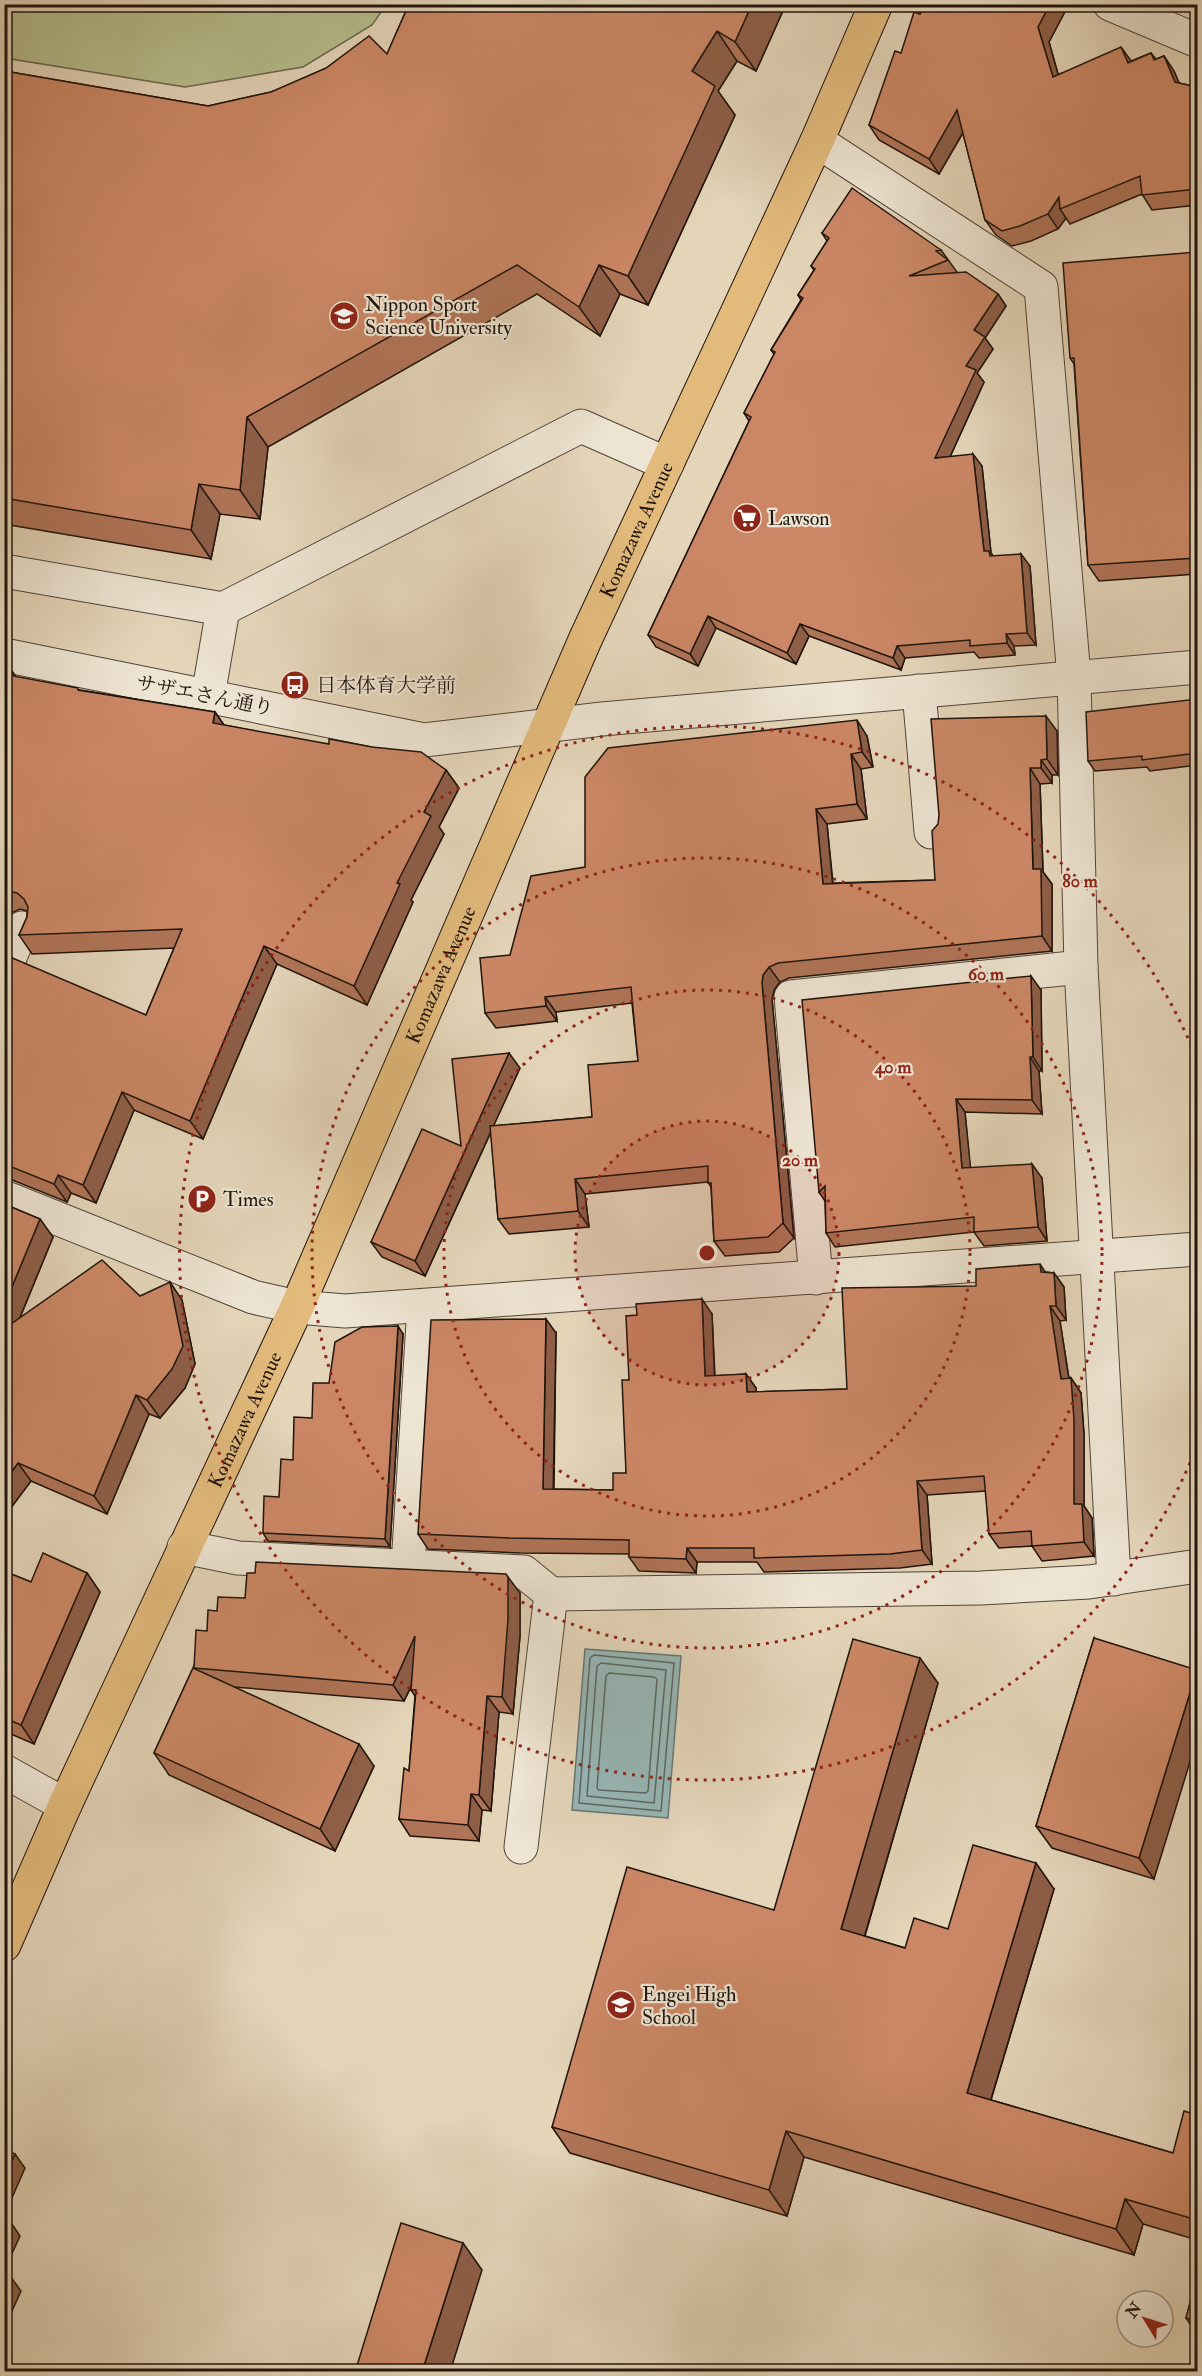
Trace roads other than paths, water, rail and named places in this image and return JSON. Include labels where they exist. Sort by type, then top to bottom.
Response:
[{"type":"main road","name":"Komazawa Avenue","points":[[4,1945],[65,1805],[297,1307],[548,726],[666,464],[817,141],[876,4]]},
{"type":"street","points":[[1110,4],[1170,16],[1197,41]]},
{"type":"street","points":[[817,141],[1041,287],[1074,676],[1081,967],[1114,1579]]},
{"type":"street","points":[[4,571],[224,609],[581,426],[666,464]]},
{"type":"street","points":[[208,696],[224,609]]},
{"type":"street","name":"サザエさん通り","points":[[4,655],[424,740],[602,719],[1197,667]]},
{"type":"street","points":[[919,690],[931,832]]},
{"type":"street","points":[[4,972],[22,928]]},
{"type":"street","points":[[816,1278],[791,997],[1081,967]]},
{"type":"street","points":[[4,1197],[253,1297],[297,1307],[345,1311],[1197,1249]]},
{"type":"street","points":[[408,1566],[424,1306]]},
{"type":"street","points":[[184,1547],[238,1558],[524,1572],[551,1594],[981,1588],[1114,1579],[1197,1566]]},
{"type":"street","points":[[521,1847],[551,1594]]},
{"type":"street","points":[[4,1772],[65,1805]]},
{"type":"water","points":[[585,1649],[681,1656],[668,1818],[572,1810]]},
{"type":"place","name":"Nippon Sport Science University","points":[[344,316]]},
{"type":"place","name":"Lawson","points":[[747,518]]},
{"type":"place","name":"日本体育大学前","points":[[295,685]]},
{"type":"place","name":"Times","points":[[202,1199]]},
{"type":"place","name":"Engei High School","points":[[621,2005]]}]
